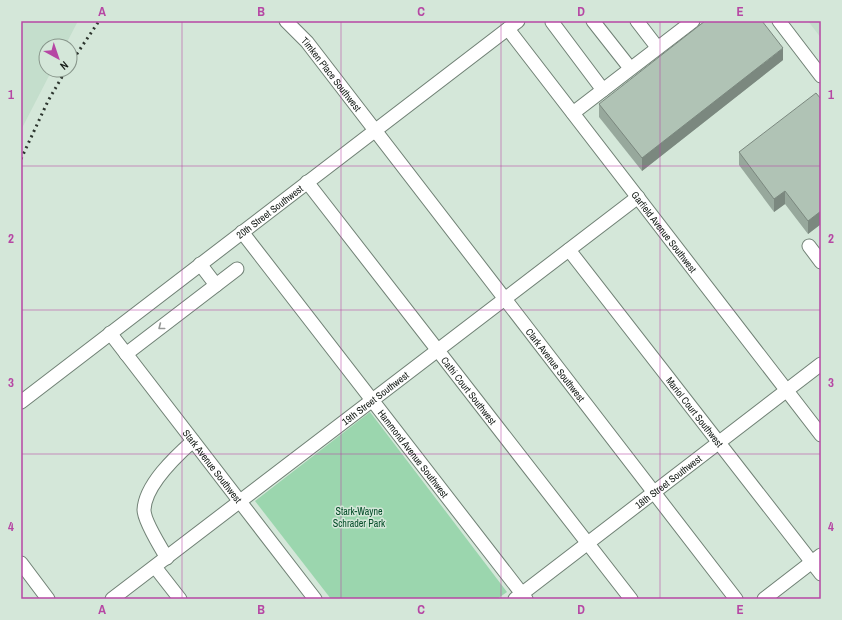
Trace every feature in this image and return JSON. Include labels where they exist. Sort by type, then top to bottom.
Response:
[{"type":"street","name":"Timken Place Southwest","points":[[286,21],[307,42],[374,130]]},
{"type":"street","points":[[593,21],[630,68]]},
{"type":"street","points":[[637,21],[657,47]]},
{"type":"street","points":[[779,21],[821,76]]},
{"type":"street","points":[[552,22],[603,90]]},
{"type":"street","points":[[573,112],[687,23]]},
{"type":"street","name":"20th Street Southwest","points":[[21,402],[513,25]]},
{"type":"street","name":"Garfield Avenue Southwest","points":[[513,25],[573,112],[821,434]]},
{"type":"street","name":"Clark Avenue Southwest","points":[[374,130],[736,599]]},
{"type":"street","name":"Cathi Court Southwest","points":[[307,182],[631,599]]},
{"type":"street","name":"19th Street Southwest","points":[[112,599],[638,197]]},
{"type":"street","name":"Hammond Avenue Southwest","points":[[242,232],[372,400],[521,597]]},
{"type":"street","points":[[809,246],[821,262]]},
{"type":"street","name":"Mariol Court Southwest","points":[[569,250],[718,442],[816,559],[821,574]]},
{"type":"street","points":[[200,264],[216,285]]},
{"type":"street","points":[[126,354],[237,269]]},
{"type":"street","name":"Stark Avenue Southwest","points":[[110,333],[315,599]]},
{"type":"street","name":"18th Street Southwest","points":[[521,597],[653,492],[821,364]]},
{"type":"street","points":[[167,558],[154,535],[144,511],[148,494],[156,482],[177,455],[193,441]]},
{"type":"street","points":[[764,599],[816,559]]},
{"type":"street","points":[[21,563],[48,599]]},
{"type":"street","points":[[155,567],[180,599]]},
{"type":"shaded area","points":[[21,21],[78,21],[69,38],[38,38],[38,78],[48,78],[21,130]]},
{"type":"shaded area","points":[[808,21],[821,21],[821,38]]},
{"type":"green space","name":"Stark-Wayne Schrader Park","points":[[370,412],[507,592],[497,599],[331,599],[255,501]]},
{"type":"building","points":[[705,21],[762,21],[783,48],[642,158],[599,104]]},
{"type":"building","points":[[816,93],[821,99],[821,211],[808,221],[785,191],[774,199],[739,152]]},
{"type":"railway","points":[[78,52],[99,21]]},
{"type":"railway","points":[[21,159],[48,101],[61,78]]}]
